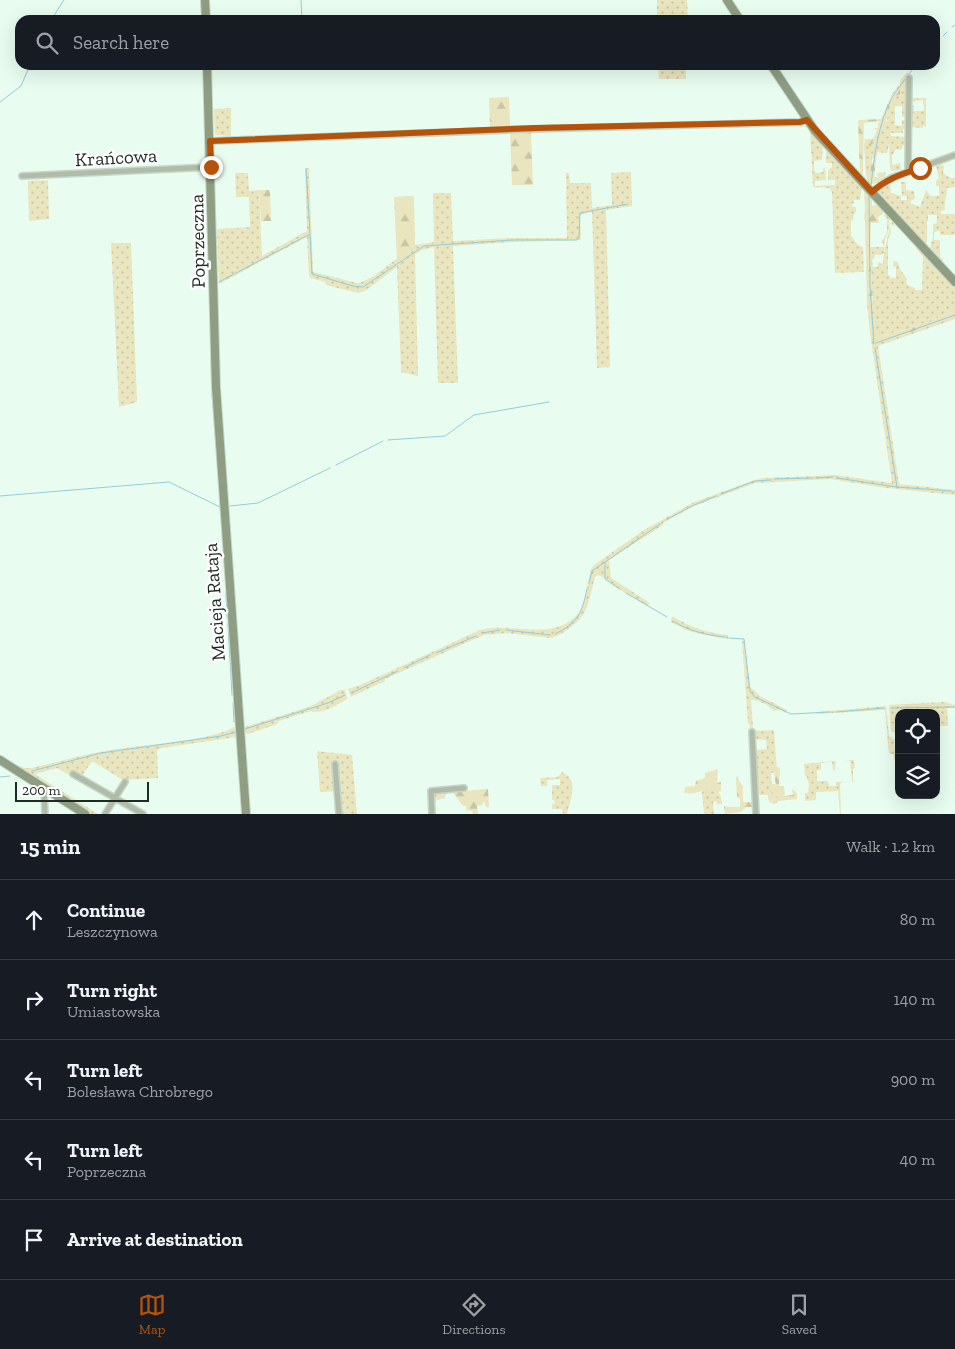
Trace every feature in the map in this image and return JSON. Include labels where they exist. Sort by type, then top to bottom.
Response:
[{"type":"street","points":[[205,0],[206,15]]},
{"type":"street","points":[[727,0],[737,15]]},
{"type":"street","name":"Poprzeczna","points":[[207,70],[216,387]]},
{"type":"street","points":[[774,70],[807,120],[955,282]]},
{"type":"street","points":[[908,172],[909,78]]},
{"type":"street","points":[[210,141],[535,128],[800,122],[807,120]]},
{"type":"street","points":[[872,192],[886,182],[908,172],[955,156]]},
{"type":"street","name":"Krańcowa","points":[[22,176],[211,167]]},
{"type":"street","name":"Macieja Rataja","points":[[216,387],[246,814]]},
{"type":"street","points":[[752,732],[756,814]]},
{"type":"street","points":[[0,760],[85,814]]},
{"type":"street","points":[[335,764],[339,814]]},
{"type":"street","points":[[73,774],[143,814]]},
{"type":"street","points":[[105,814],[125,782]]},
{"type":"street","points":[[44,788],[45,814]]},
{"type":"street","points":[[432,814],[432,791],[464,788]]},
{"type":"green space","points":[[657,0],[687,0],[688,15],[657,15]]},
{"type":"green space","points":[[658,70],[686,70],[686,79],[659,79]]},
{"type":"green space","points":[[907,72],[911,76],[906,107],[907,117],[902,117],[902,106],[895,106],[895,125],[902,126],[902,120],[907,120],[907,129],[903,129],[903,133],[890,133],[891,136],[907,137],[906,163],[906,140],[901,150],[896,149],[892,156],[892,165],[900,163],[902,169],[901,171],[892,171],[890,168],[889,144],[887,153],[873,152],[870,175],[866,175],[864,146],[871,145],[881,123],[887,122],[889,105],[884,119],[881,119],[892,94],[899,85],[899,89],[890,100],[895,98],[905,79],[903,77]]},
{"type":"green space","points":[[903,77],[906,78],[900,89],[900,94],[896,96],[895,104],[890,104],[899,89],[901,80]]},
{"type":"green space","points":[[509,97],[510,126],[490,127],[489,98]]},
{"type":"green space","points":[[911,98],[926,98],[926,128],[925,126],[923,128],[910,127],[910,105],[914,105],[914,111],[924,111],[923,100],[911,102]]},
{"type":"green space","points":[[887,104],[890,104],[889,116],[886,120],[887,124],[882,125],[881,123],[878,131],[880,135],[877,135],[876,140],[873,140],[871,146],[864,146],[865,139],[873,139],[877,130],[874,128],[878,128],[878,123],[881,121],[864,123],[863,174],[860,174],[858,120],[884,119],[888,108]]},
{"type":"green space","points":[[231,108],[231,136],[215,135],[214,109]]},
{"type":"green space","points":[[803,125],[807,127],[723,128],[723,127]]},
{"type":"green space","points":[[807,127],[811,129],[823,143],[822,160],[814,161],[814,170],[816,173],[823,172],[823,168],[825,168],[826,180],[815,181],[815,186],[835,185],[835,180],[828,180],[828,170],[832,167],[832,163],[826,163],[826,148],[862,186],[860,200],[854,200],[852,204],[852,206],[856,207],[856,212],[851,221],[851,236],[858,245],[863,247],[864,272],[835,273],[832,192],[829,188],[813,187],[810,130]]},
{"type":"green space","points":[[531,133],[533,185],[512,185],[510,134]]},
{"type":"green space","points":[[873,152],[877,152],[874,177],[878,177],[877,173],[886,172],[885,180],[869,185],[866,175],[870,175],[871,164],[874,158],[872,158]]},
{"type":"green space","points":[[942,164],[944,167],[943,173],[950,178],[955,178],[955,187],[947,188],[945,210],[941,211],[941,214],[955,214],[955,235],[940,235],[940,231],[934,232],[934,240],[940,240],[940,256],[943,260],[941,263],[930,251],[933,239],[933,224],[937,223],[937,215],[928,215],[927,242],[924,245],[877,192],[886,184],[901,178],[890,184],[891,193],[901,196],[901,200],[907,200],[907,196],[902,196],[901,182],[906,182],[906,190],[914,191],[915,199],[910,203],[920,207],[926,190],[931,196],[939,196],[939,186],[936,186],[936,181],[939,178],[936,166]]},
{"type":"green space","points":[[305,168],[309,168],[313,272],[357,283],[374,276],[415,245],[434,242],[433,193],[451,193],[453,241],[567,238],[566,173],[569,173],[570,183],[591,183],[592,208],[612,205],[611,173],[631,172],[632,206],[606,210],[610,367],[597,368],[592,212],[580,216],[581,240],[453,246],[458,383],[438,383],[434,247],[415,254],[418,376],[401,372],[397,267],[365,291],[358,293],[326,285],[325,282],[310,278],[307,237],[219,284],[217,229],[250,227],[249,197],[236,197],[235,173],[248,173],[249,191],[259,190],[262,256],[307,231]]},
{"type":"green space","points":[[48,180],[49,219],[29,221],[28,181]]},
{"type":"green space","points":[[864,188],[872,197],[872,206],[879,204],[883,210],[883,214],[878,217],[879,223],[871,223],[870,247],[872,247],[872,254],[870,255],[873,304],[867,304]]},
{"type":"green space","points":[[259,190],[270,190],[271,221],[261,221]]},
{"type":"green space","points":[[414,196],[415,245],[397,260],[394,197]]},
{"type":"green space","points":[[886,214],[890,218],[888,233],[890,223],[894,221],[894,226],[890,224],[891,233],[888,239],[888,275],[890,278],[896,278],[896,267],[893,266],[894,261],[898,262],[900,269],[907,279],[907,285],[915,288],[915,290],[922,290],[923,257],[916,248],[919,248],[955,286],[955,311],[911,328],[877,337],[874,323],[869,323],[867,304],[873,304],[870,255],[872,254],[872,247],[884,247],[882,241],[887,233],[887,219],[884,215]],"holes":[[[888,233],[883,264],[878,262],[878,267],[873,267],[872,260],[875,255],[884,253],[885,239]]]},
{"type":"green space","points":[[111,243],[131,243],[137,402],[119,407]]},
{"type":"green space","points":[[955,311],[955,316],[889,340],[871,340],[869,323],[874,322],[878,337],[911,328]]},
{"type":"green space","points":[[955,316],[955,319],[878,346],[899,484],[955,490],[955,495],[886,488],[830,479],[755,483],[692,507],[663,523],[663,525],[609,560],[611,578],[650,603],[647,606],[597,575],[583,615],[571,628],[561,634],[551,638],[506,633],[484,635],[385,679],[385,681],[351,697],[348,689],[480,630],[492,628],[546,629],[559,627],[570,621],[582,607],[591,569],[594,565],[644,530],[692,503],[764,478],[835,475],[892,483],[871,340],[889,340]]},
{"type":"green space","points":[[672,616],[699,629],[728,635],[728,639],[686,630],[671,622]]},
{"type":"green space","points":[[742,640],[744,641],[750,687],[760,696],[787,710],[786,713],[780,710],[774,711],[761,702],[751,700],[753,728],[751,732],[749,731],[750,726],[748,723]]},
{"type":"green space","points":[[341,690],[345,690],[347,699],[330,708],[320,712],[311,711],[279,721],[277,724],[248,734],[245,733],[244,727],[309,707]]},
{"type":"green space","points":[[945,702],[955,705],[955,708],[947,708],[948,726],[940,726],[940,709],[895,709],[895,732],[891,731],[889,705]]},
{"type":"green space","points":[[886,706],[889,736],[895,740],[895,760],[893,754],[889,754],[885,710],[816,714],[816,712]]},
{"type":"green space","points":[[233,727],[237,728],[236,737],[157,750],[158,778],[123,780],[92,761],[82,776],[73,773],[69,775],[57,768],[35,774],[98,814],[89,814],[0,757],[0,755],[18,766],[32,768],[123,748],[211,736]]},
{"type":"green space","points":[[774,730],[777,772],[771,773],[772,784],[776,786],[771,787],[779,797],[769,802],[768,795],[760,795],[758,792],[755,750],[767,749],[766,740],[754,739],[753,731]]},
{"type":"green space","points":[[317,751],[352,755],[357,814],[342,814],[340,791],[320,792]]},
{"type":"green space","points":[[846,760],[854,760],[853,780],[856,781],[842,782],[840,784],[841,814],[838,791],[816,792],[816,800],[805,801],[805,793],[808,793],[809,785],[805,776],[804,764],[836,761],[835,770],[833,770],[832,762],[821,763],[821,770],[817,770],[817,781],[828,781],[829,786],[836,786],[836,782],[852,781],[850,761]]},
{"type":"green space","points":[[776,766],[780,768],[779,786],[784,786],[785,796],[793,795],[792,789],[797,793],[797,799],[779,801],[774,804],[769,802],[779,797],[772,793],[771,787],[776,786],[774,773],[777,772]]},
{"type":"green space","points":[[718,769],[717,783],[721,782],[721,791],[715,793],[713,789],[684,793],[685,787],[695,786],[696,781],[705,778],[705,773]]},
{"type":"green space","points":[[562,772],[568,775],[572,785],[567,814],[563,814],[562,809],[552,809],[552,804],[555,804],[554,800],[552,800],[552,785],[560,785],[560,779],[547,780],[547,786],[541,786],[540,778],[558,777]]},
{"type":"green space","points":[[738,776],[743,786],[743,802],[752,802],[753,807],[746,807],[741,812],[725,814],[724,806],[740,807],[740,799],[737,797],[736,777]]},
{"type":"green space","points":[[488,789],[489,807],[486,807],[484,801],[482,805],[477,806],[478,814],[473,814],[472,811],[466,810],[466,806],[463,806],[453,793],[446,794],[445,798],[436,800],[436,803],[434,803],[433,794]]},
{"type":"green space","points":[[704,789],[713,789],[721,797],[722,804],[717,804],[716,801],[713,802],[714,814],[704,814],[702,792]]},
{"type":"waterway","points":[[54,15],[64,0]]},
{"type":"waterway","points":[[201,0],[202,15]]},
{"type":"waterway","points":[[301,0],[302,15]]},
{"type":"waterway","points":[[943,36],[947,32]]},
{"type":"waterway","points":[[0,102],[21,86],[28,70]]},
{"type":"waterway","points":[[909,74],[912,70]]},
{"type":"waterway","points":[[871,186],[875,152],[883,119],[892,98],[906,78]]},
{"type":"waterway","points":[[306,169],[310,233]]},
{"type":"waterway","points":[[869,195],[870,286],[874,344]]},
{"type":"waterway","points":[[219,282],[310,234],[312,274],[353,286],[363,287],[424,246],[512,240],[577,240],[579,237],[580,213],[628,204]]},
{"type":"waterway","points":[[930,249],[942,262]]},
{"type":"waterway","points":[[945,265],[951,273]]},
{"type":"waterway","points":[[876,343],[955,315]]},
{"type":"waterway","points":[[875,348],[897,487]]},
{"type":"waterway","points":[[211,358],[212,387]]},
{"type":"waterway","points":[[212,394],[220,495]]},
{"type":"waterway","points":[[388,440],[445,436],[474,415],[549,402]]},
{"type":"waterway","points":[[336,465],[383,441]]},
{"type":"waterway","points":[[230,506],[258,503],[330,468]]},
{"type":"waterway","points":[[816,478],[833,477]]},
{"type":"waterway","points":[[774,479],[813,478]]},
{"type":"waterway","points":[[837,478],[897,487],[951,491]]},
{"type":"waterway","points":[[721,494],[755,481],[771,480]]},
{"type":"waterway","points":[[0,496],[169,482],[220,507]]},
{"type":"waterway","points":[[666,520],[716,496]]},
{"type":"waterway","points":[[220,502],[224,555]]},
{"type":"waterway","points":[[589,583],[592,571],[660,524]]},
{"type":"waterway","points":[[605,562],[605,579],[620,589]]},
{"type":"waterway","points":[[555,634],[569,626],[578,616],[587,589]]},
{"type":"waterway","points":[[626,593],[667,617]]},
{"type":"waterway","points":[[226,594],[227,617]]},
{"type":"waterway","points":[[673,621],[698,632],[725,637]]},
{"type":"waterway","points":[[228,624],[232,695]]},
{"type":"waterway","points":[[482,633],[500,630]]},
{"type":"waterway","points":[[506,630],[550,635]]},
{"type":"waterway","points":[[436,653],[476,636]]},
{"type":"waterway","points":[[729,638],[744,639],[750,691],[755,697],[791,714],[830,712]]},
{"type":"waterway","points":[[404,668],[430,655]]},
{"type":"waterway","points":[[351,693],[398,671]]},
{"type":"waterway","points":[[245,729],[328,703],[345,695]]},
{"type":"waterway","points":[[233,703],[234,722]]},
{"type":"waterway","points":[[891,708],[955,707]]},
{"type":"waterway","points":[[836,712],[884,708]]},
{"type":"waterway","points":[[32,771],[101,753],[221,736],[236,732]]},
{"type":"waterway","points":[[0,777],[10,776]]},
{"type":"route","points":[[211,167],[210,141],[535,128],[800,122],[807,120],[872,192],[891,178],[920,168]]}]
